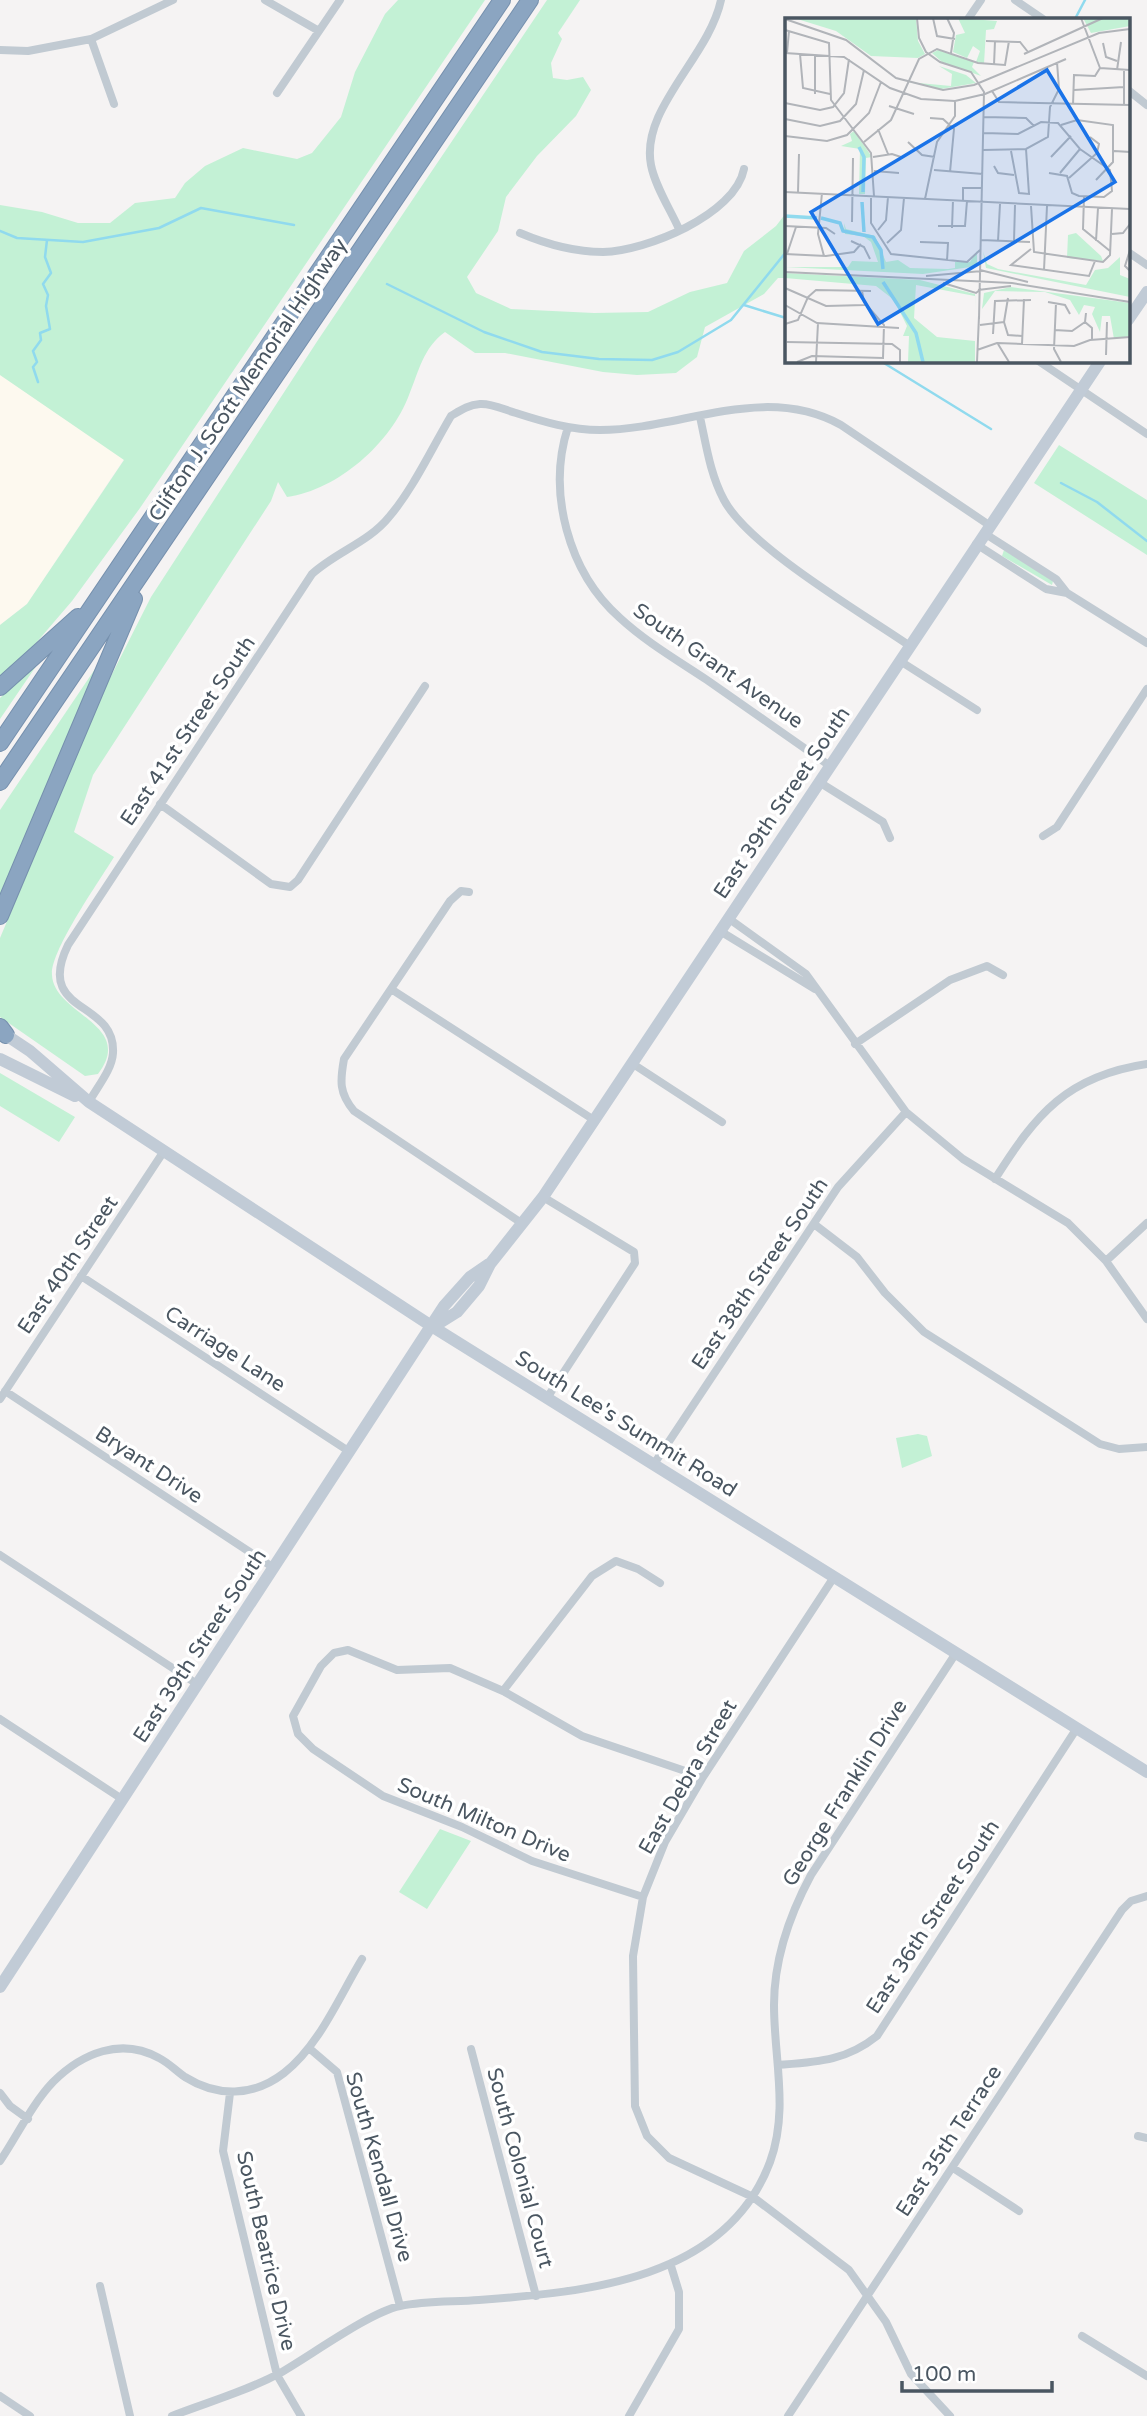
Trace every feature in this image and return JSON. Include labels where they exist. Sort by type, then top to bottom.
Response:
[{"type":"highway","name":"Clifton J. Scott Memorial Highway","points":[[0,743],[502,0]]},
{"type":"highway","name":"Clifton J. Scott Memorial Highway","points":[[0,782],[530,0]]},
{"type":"highway","points":[[0,916],[144,571]]},
{"type":"highway","points":[[0,687],[96,601]]},
{"type":"main road","points":[[1130,317],[1147,292]]},
{"type":"main road","name":"East 39th Street South","points":[[0,1986],[453,1296],[470,1277],[490,1264],[543,1196],[1100,362]]},
{"type":"main road","name":"South Lee's Summit Road","points":[[2,1031],[89,1102],[433,1327],[1147,1772]]},
{"type":"main road","name":"South Lee's Summit Road","points":[[0,1059],[89,1102]]},
{"type":"street","points":[[0,50],[28,51],[91,39],[173,0]]},
{"type":"street","points":[[265,0],[319,31]]},
{"type":"street","points":[[276,93],[340,0]]},
{"type":"street","points":[[678,229],[651,166],[650,146],[655,122],[712,30],[721,0]]},
{"type":"street","points":[[969,18],[981,0]]},
{"type":"street","points":[[1016,0],[1042,18]]},
{"type":"street","points":[[91,39],[114,104]]},
{"type":"street","points":[[1130,92],[1147,105]]},
{"type":"street","points":[[520,233],[561,248],[604,252],[643,245],[719,208],[741,183],[744,170]]},
{"type":"street","points":[[1130,253],[1147,265]]},
{"type":"street","points":[[1040,362],[1147,434]]},
{"type":"street","name":"East 41st Street South","points":[[89,1102],[110,1066],[111,1042],[101,1022],[65,994],[58,979],[60,961],[312,574],[330,557],[368,537],[390,517],[451,416],[466,407],[483,403],[568,427]]},
{"type":"street","points":[[568,427],[631,429],[763,405],[789,406],[825,416],[983,534],[1046,589],[1067,593]]},
{"type":"street","points":[[700,416],[714,480],[724,502],[742,525],[767,547],[910,646]]},
{"type":"street","name":"South Grant Avenue","points":[[568,427],[559,466],[562,511],[576,558],[600,597],[638,633],[830,766]]},
{"type":"street","points":[[983,534],[1056,579],[1067,593],[1147,643]]},
{"type":"street","points":[[900,661],[977,710]]},
{"type":"street","points":[[160,804],[271,884],[285,887],[298,880],[425,686]]},
{"type":"street","points":[[1044,836],[1058,827],[1147,689]]},
{"type":"street","points":[[820,782],[883,821],[890,838]]},
{"type":"street","points":[[469,892],[461,891],[450,901],[344,1059],[340,1079],[342,1097],[354,1111],[523,1224]]},
{"type":"street","points":[[728,918],[797,965],[906,1112],[954,1152],[1068,1223],[1106,1261],[1147,1319]]},
{"type":"street","points":[[720,931],[815,989]]},
{"type":"street","points":[[855,1044],[950,979],[987,966],[1003,975]]},
{"type":"street","points":[[391,989],[594,1121]]},
{"type":"street","points":[[633,1064],[722,1122]]},
{"type":"street","points":[[995,1179],[1029,1127],[1049,1106],[1093,1077],[1121,1068],[1147,1064]]},
{"type":"street","name":"East 38th Street South","points":[[654,1464],[814,1224],[861,1160],[906,1112]]},
{"type":"street","name":"East 40th Street","points":[[3,1395],[164,1151]]},
{"type":"street","points":[[543,1196],[634,1252],[635,1263],[547,1398]]},
{"type":"street","points":[[1106,1261],[1147,1223]]},
{"type":"street","points":[[814,1224],[858,1257],[885,1293],[924,1332],[1100,1444],[1119,1449],[1147,1447]]},
{"type":"street","name":"Carriage Lane","points":[[82,1276],[350,1452]]},
{"type":"street","name":"Bryant Drive","points":[[3,1395],[274,1568]]},
{"type":"street","points":[[0,1555],[197,1684]]},
{"type":"street","points":[[660,1583],[638,1569],[616,1561],[592,1576],[503,1691],[582,1736],[703,1777]]},
{"type":"street","name":"East Debra Street","points":[[834,1577],[703,1777],[665,1842],[643,1897],[633,1956],[632,2084],[640,2122],[656,2146],[679,2165],[753,2197],[849,2270],[886,2322],[911,2374],[950,2416]]},
{"type":"street","name":"South Milton Drive","points":[[503,1691],[450,1668],[397,1670],[348,1650],[334,1653],[321,1666],[293,1716],[298,1734],[313,1749],[383,1796],[438,1816],[532,1861],[643,1897]]},
{"type":"street","name":"George Franklin Drive","points":[[172,2416],[277,2375],[384,2312],[400,2306],[536,2296],[607,2283],[671,2266],[697,2253],[720,2235],[753,2197],[770,2163],[779,2131],[782,2107],[775,1982],[781,1944],[793,1909],[811,1875],[956,1653]]},
{"type":"street","points":[[0,1718],[122,1799]]},
{"type":"street","name":"East 36th Street South","points":[[778,2065],[841,2059],[860,2050],[877,2036],[1077,1728]]},
{"type":"street","name":"East 35th Terrace","points":[[788,2416],[1122,1910],[1131,1901],[1147,1896]]},
{"type":"street","points":[[0,2161],[52,2083],[75,2063],[111,2048],[134,2050],[159,2057],[186,2077],[211,2090],[230,2093],[261,2087],[284,2073],[309,2048],[362,1959]]},
{"type":"street","name":"South Kendall Drive","points":[[309,2048],[337,2072],[400,2306]]},
{"type":"street","name":"South Colonial Court","points":[[471,2049],[536,2296]]},
{"type":"street","points":[[0,2093],[5,2106],[27,2119]]},
{"type":"street","name":"South Beatrice Drive","points":[[230,2093],[223,2151],[277,2375],[301,2416]]},
{"type":"street","points":[[953,2168],[1020,2211]]},
{"type":"street","points":[[629,2416],[679,2329],[680,2300],[671,2266]]},
{"type":"street","points":[[100,2287],[130,2416]]},
{"type":"street","points":[[1082,2336],[1147,2376]]},
{"type":"street","points":[[0,2396],[30,2416]]},
{"type":"shaded area","points":[[0,375],[124,459],[27,604],[0,625]]},
{"type":"green space","points":[[398,0],[485,0],[140,508],[72,601],[36,643],[0,678],[0,625],[27,604],[124,460],[0,375],[0,205],[42,212],[78,223],[110,223],[135,203],[175,198],[185,183],[205,166],[243,148],[297,159],[312,153],[341,117],[355,72],[385,14]]},
{"type":"green space","points":[[547,0],[580,0],[558,33],[562,39],[551,63],[553,78],[567,80],[583,77],[591,90],[576,116],[537,156],[506,197],[498,231],[467,277],[476,293],[511,309],[594,313],[648,312],[690,292],[727,283],[744,251],[776,226],[785,214],[785,278],[778,278],[764,294],[705,327],[697,357],[676,373],[637,375],[603,372],[505,353],[475,353],[445,332],[422,360],[401,413],[376,447],[343,474],[306,493],[287,497],[278,482],[271,501],[93,775],[74,832],[114,857],[67,933],[52,975],[56,989],[101,1031],[107,1043],[107,1057],[98,1074],[85,1076],[0,1017],[0,938],[105,688],[151,597],[318,340]]},
{"type":"green space","points":[[1059,445],[1147,500],[1147,555],[1034,483]]},
{"type":"green space","points":[[1004,550],[1053,581],[1052,585],[1002,556]]},
{"type":"green space","points":[[41,659],[0,719],[0,698]]},
{"type":"green space","points":[[99,663],[0,900],[0,810]]},
{"type":"green space","points":[[0,1073],[75,1117],[59,1142],[0,1106]]},
{"type":"green space","points":[[918,1434],[927,1436],[932,1456],[902,1468],[896,1438]]},
{"type":"green space","points":[[440,1829],[471,1841],[427,1909],[399,1892]]},
{"type":"waterway","points":[[1076,18],[1085,0]]},
{"type":"waterway","points":[[0,231],[17,238],[83,242],[159,228],[201,208],[294,225]]},
{"type":"waterway","points":[[38,382],[33,367],[37,362],[33,351],[41,340],[40,333],[50,329],[46,306],[48,295],[43,284],[51,273],[45,257],[47,240]]},
{"type":"waterway","points":[[387,284],[484,332],[542,352],[599,359],[652,360],[678,352],[731,320],[785,253]]},
{"type":"waterway","points":[[744,305],[785,318]]},
{"type":"waterway","points":[[882,362],[991,429]]},
{"type":"waterway","points":[[1061,483],[1097,502],[1147,541]]}]
